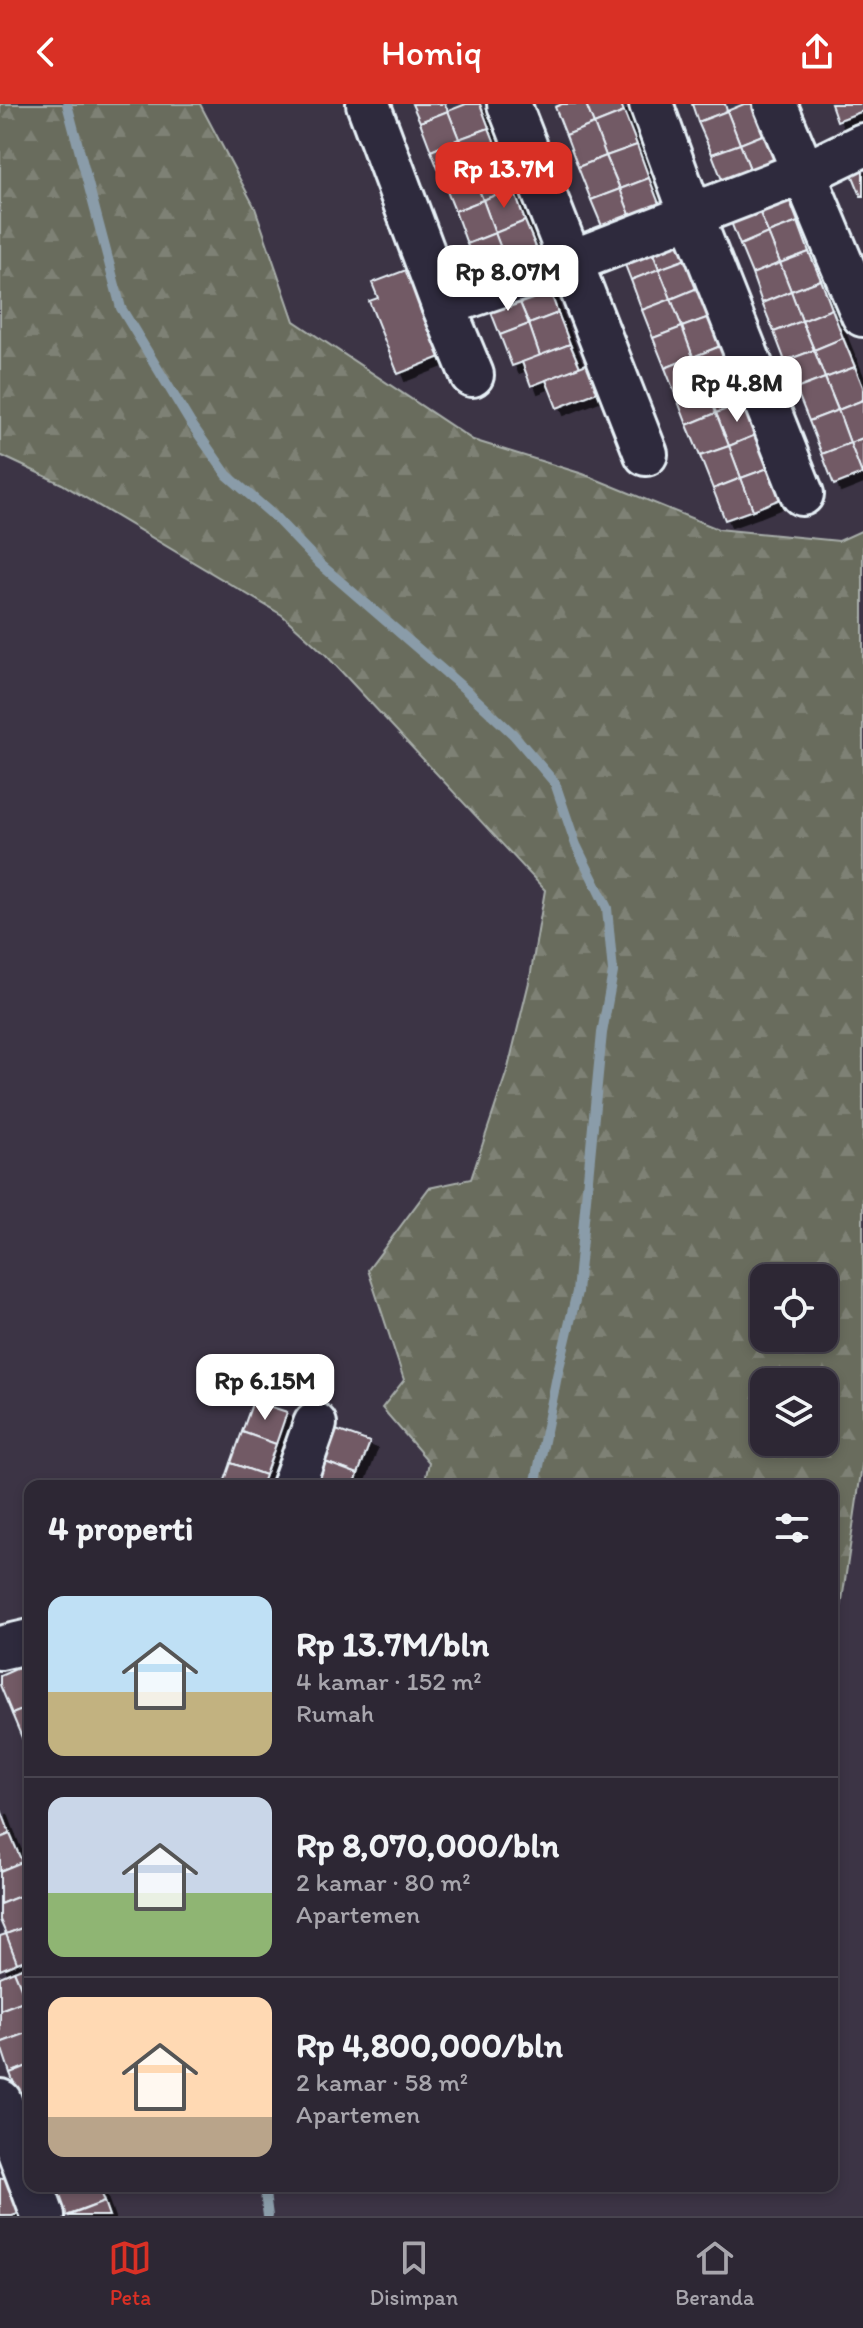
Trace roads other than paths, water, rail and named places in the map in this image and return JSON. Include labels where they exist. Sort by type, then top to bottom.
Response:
[{"type":"street","points":[[368,104],[472,375]]},
{"type":"street","points":[[509,104],[646,454]]},
{"type":"street","points":[[651,104],[691,214],[802,494]]},
{"type":"street","points":[[775,104],[863,315]]},
{"type":"street","points":[[443,305],[570,262],[863,145]]},
{"type":"street","points":[[295,1480],[315,1424]]},
{"type":"street","points":[[0,1648],[24,1642]]},
{"type":"street","points":[[0,2101],[24,2165]]},
{"type":"street","points":[[34,2192],[43,2216]]},
{"type":"waterway","points":[[67,104],[121,308],[190,422],[227,475],[274,516],[320,564],[513,734],[555,783],[576,845],[607,908],[613,972],[602,1033],[577,1292],[536,1480]]},
{"type":"waterway","points":[[265,2192],[268,2216]]}]
